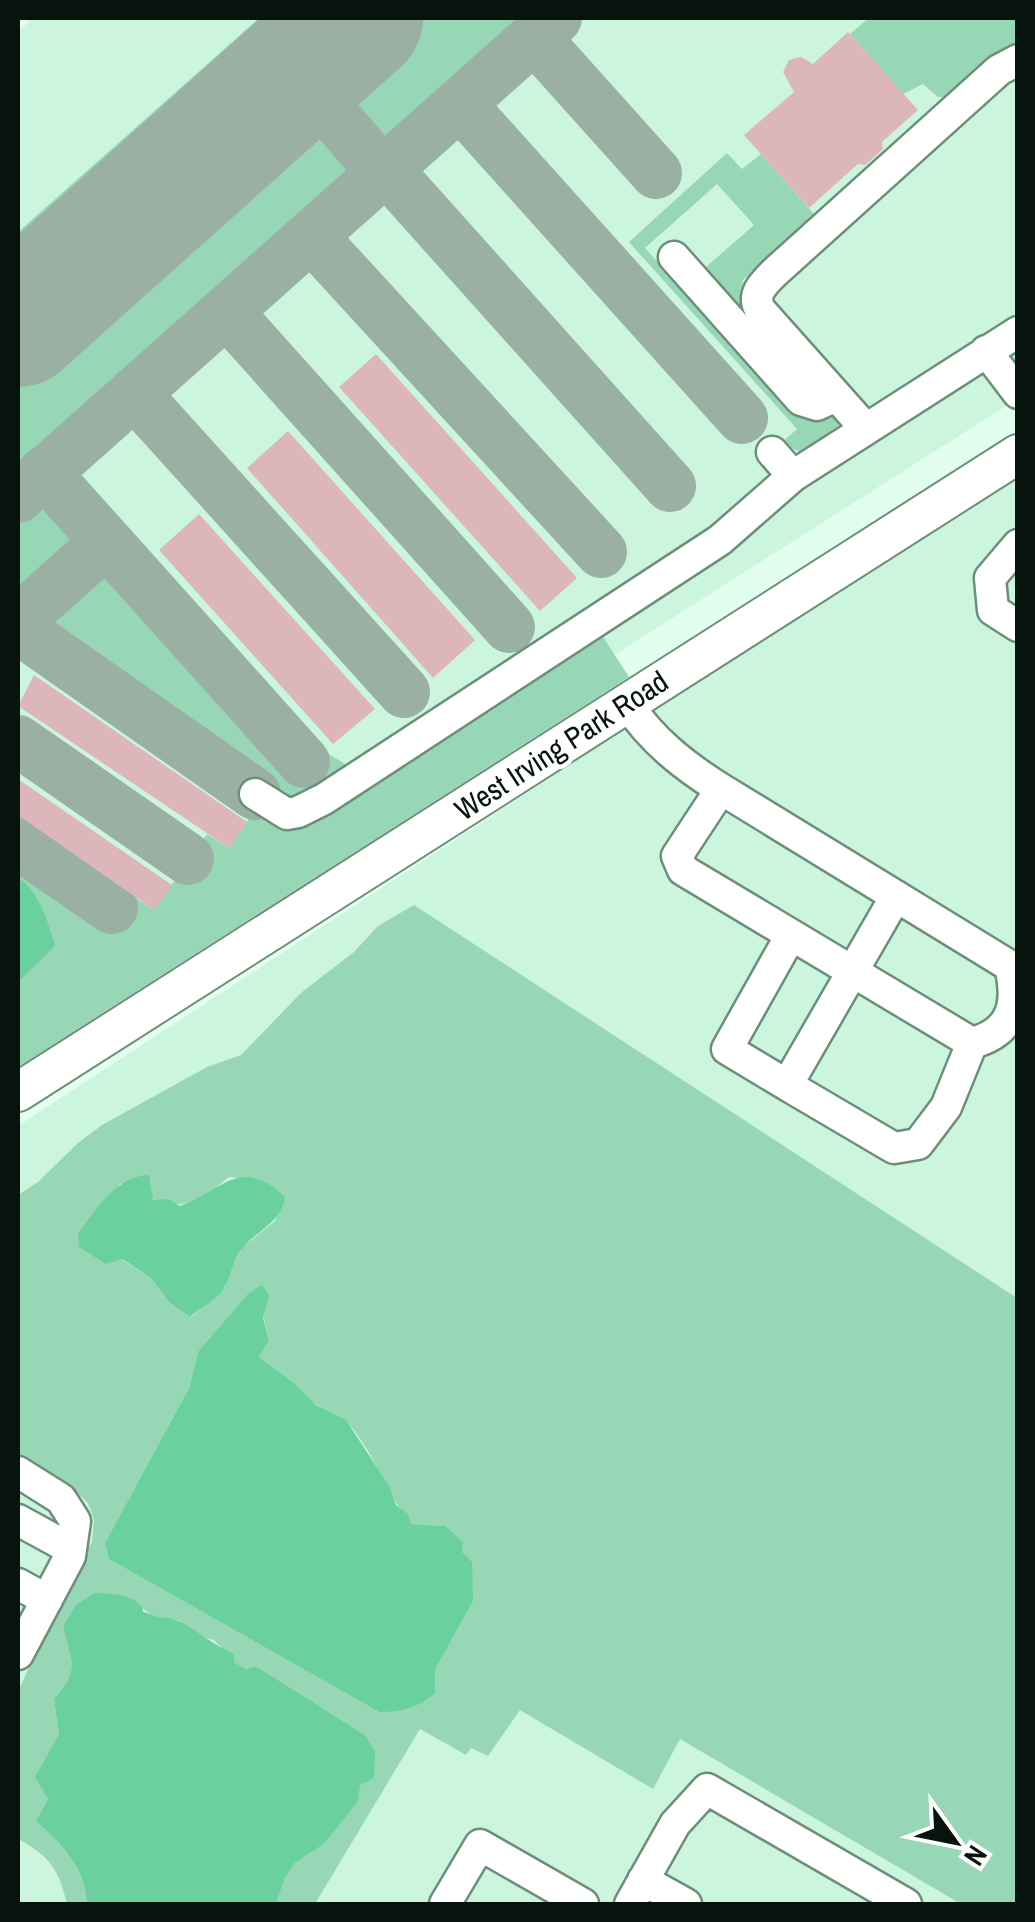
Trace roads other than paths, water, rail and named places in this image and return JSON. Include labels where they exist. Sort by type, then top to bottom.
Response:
[{"type":"main road","name":"West Irving Park Road","points":[[18,1092],[1018,454]]},
{"type":"lane","points":[[866,429],[758,306],[757,297],[762,286],[996,73],[1018,60]]},
{"type":"lane","points":[[674,257],[803,401],[819,405],[836,396]]},
{"type":"lane","points":[[255,794],[287,814],[324,799],[720,540],[793,476],[1018,332]]},
{"type":"lane","points":[[986,351],[1018,393]]},
{"type":"lane","points":[[772,452],[793,476]]},
{"type":"lane","points":[[1018,544],[990,578],[993,610],[1018,626]]},
{"type":"lane","points":[[627,703],[645,730],[692,771],[722,789],[1010,966],[1017,992],[1009,1016],[994,1037],[972,1044],[683,870],[677,856],[722,789]]},
{"type":"lane","points":[[788,1084],[896,896]]},
{"type":"lane","points":[[791,935],[727,1049],[894,1148],[918,1144],[946,1108],[972,1044]]},
{"type":"lane","points":[[18,1472],[61,1499],[75,1521],[72,1549],[18,1654]]},
{"type":"lane","points":[[18,1520],[72,1549]]},
{"type":"lane","points":[[18,1584],[47,1600]]},
{"type":"lane","points":[[686,1904],[637,1892],[675,1824],[707,1789],[906,1904]]},
{"type":"lane","points":[[445,1904],[480,1845],[583,1904]]}]
